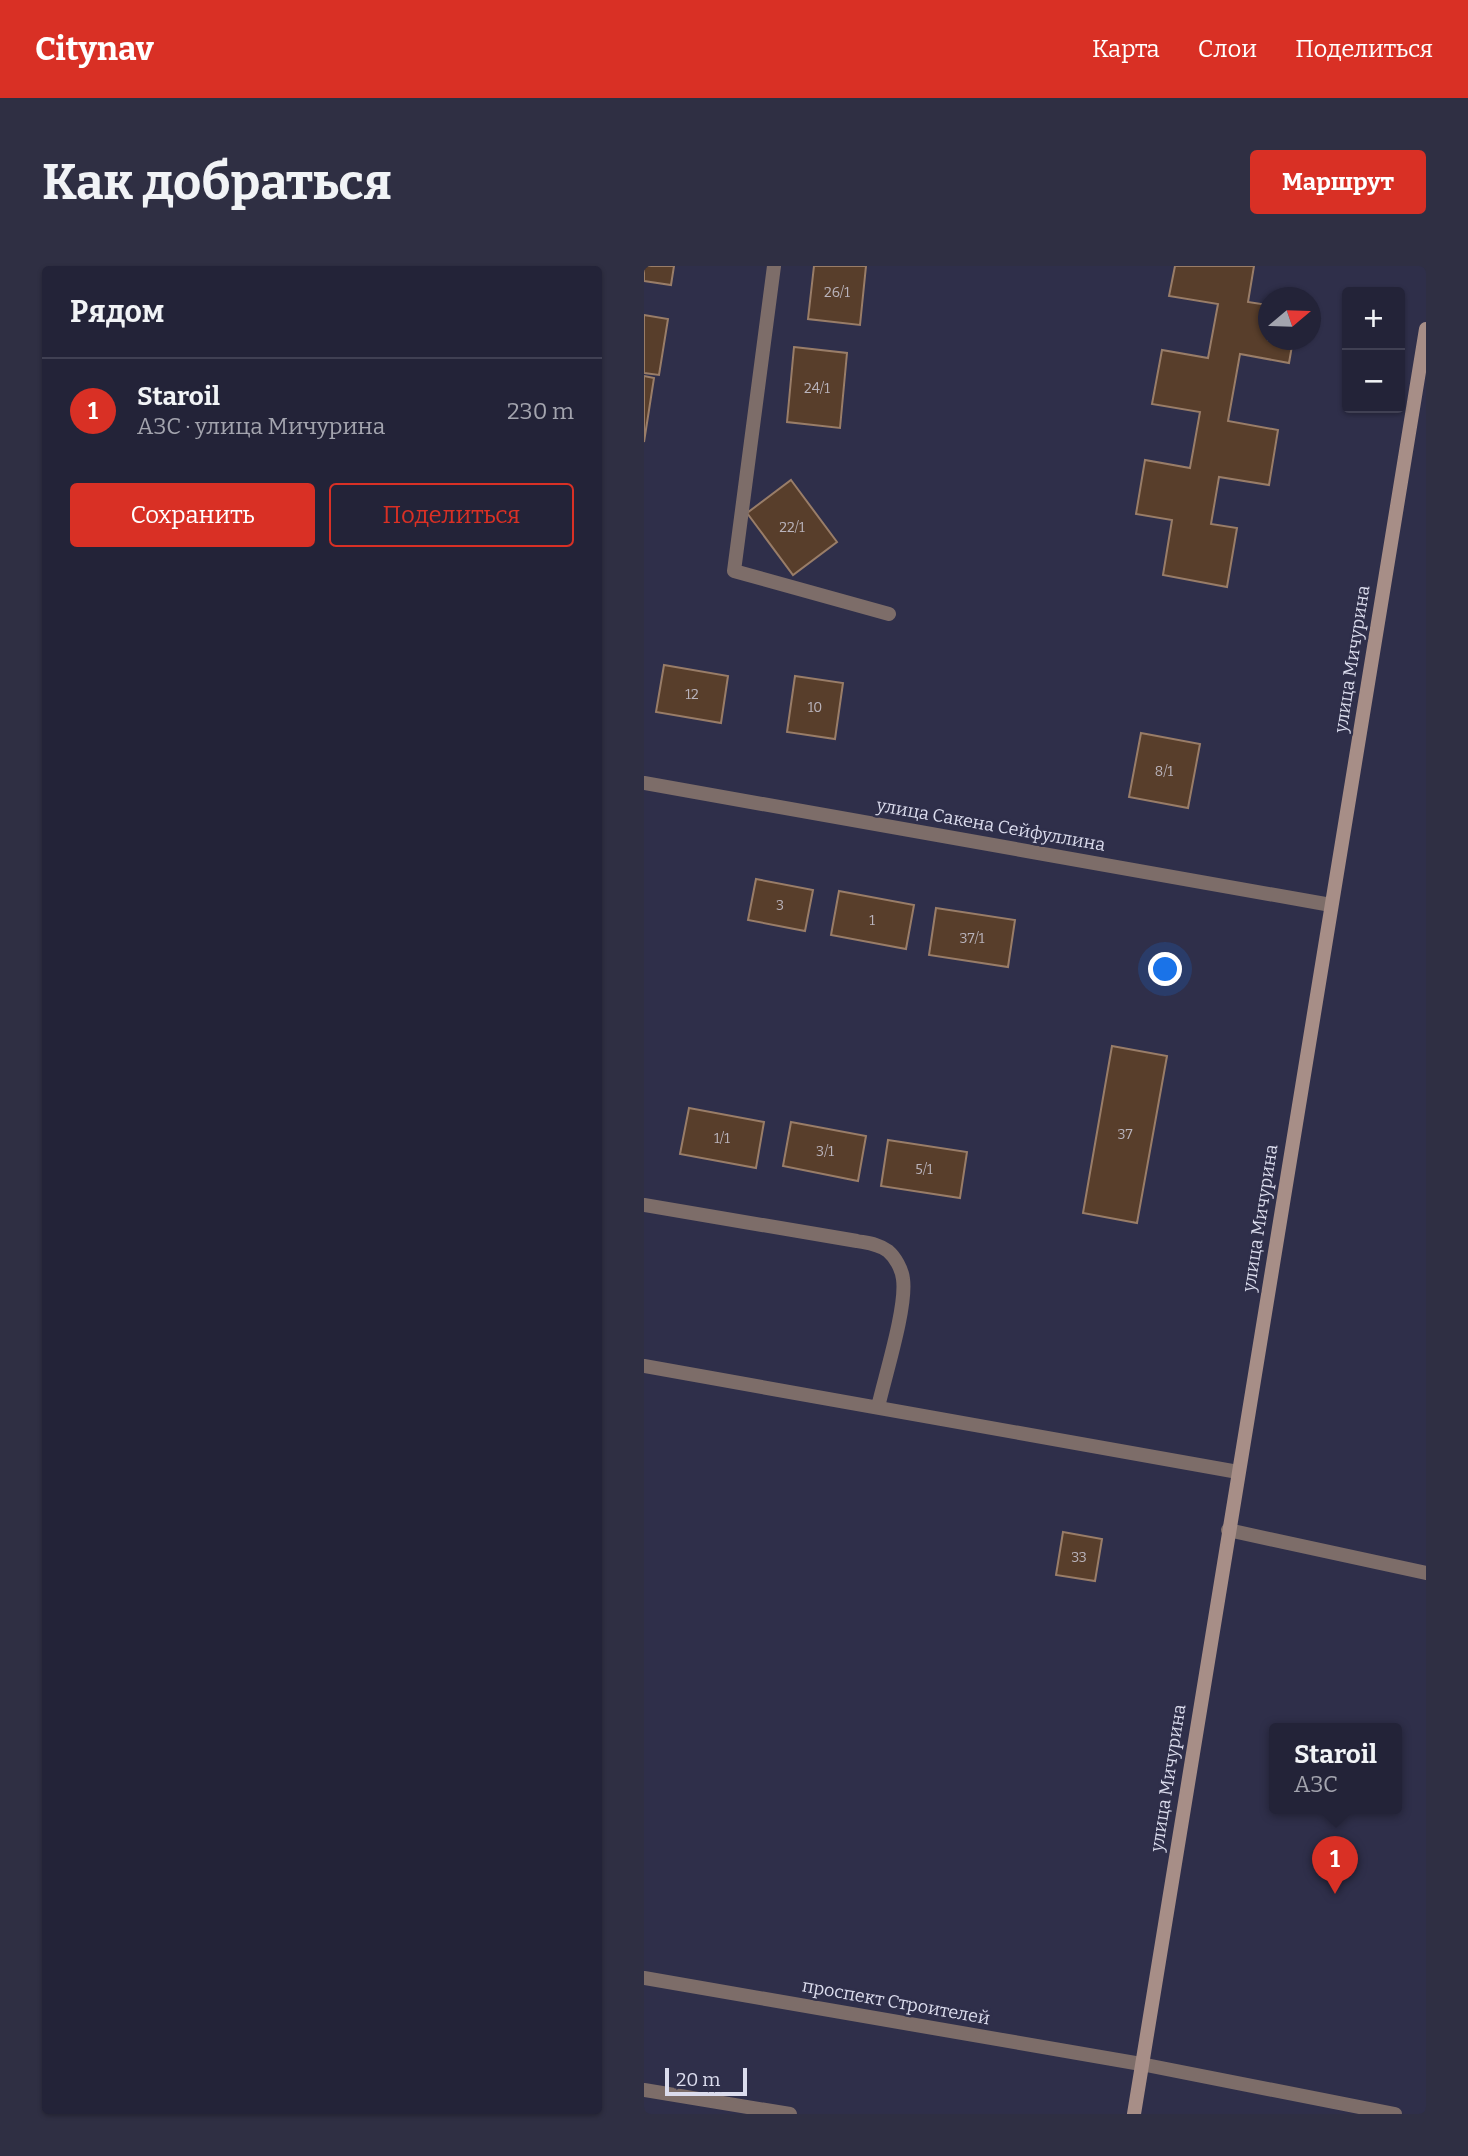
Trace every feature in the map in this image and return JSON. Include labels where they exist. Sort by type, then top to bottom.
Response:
[{"type":"main road","name":"улица Мичурина","points":[[1134,2114],[1426,329]]},
{"type":"street","points":[[774,266],[734,571],[889,614]]},
{"type":"street","name":"улица Сакена Сейфуллина","points":[[644,783],[1331,905]]},
{"type":"street","points":[[644,1205],[879,1245],[889,1252],[903,1277],[904,1297],[878,1408]]},
{"type":"street","points":[[644,1366],[1238,1472]]},
{"type":"street","points":[[1228,1530],[1426,1573]]},
{"type":"street","name":"проспект Строителей","points":[[644,1978],[1141,2064],[1395,2114]]},
{"type":"street","points":[[644,2090],[790,2114]]},
{"type":"building","points":[[644,266],[674,266],[671,285],[644,281]]},
{"type":"building","points":[[814,266],[866,266],[860,325],[808,319]]},
{"type":"building","points":[[1175,266],[1254,266],[1248,302],[1258,304],[1258,350],[1291,350],[1289,363],[1240,354],[1228,421],[1278,430],[1269,485],[1219,477],[1211,524],[1237,528],[1227,587],[1163,575],[1172,520],[1136,514],[1145,460],[1190,468],[1200,412],[1152,404],[1162,350],[1208,358],[1218,304],[1169,296]]},
{"type":"building","points":[[644,315],[668,319],[659,375],[644,373]]},
{"type":"building","points":[[794,347],[847,353],[840,428],[787,422]]},
{"type":"building","points":[[644,376],[654,378],[644,442]]},
{"type":"building","points":[[791,480],[837,542],[793,575],[747,513]]},
{"type":"building","points":[[664,665],[728,676],[721,723],[656,712]]},
{"type":"building","points":[[795,676],[843,683],[835,739],[787,732]]},
{"type":"building","points":[[1141,733],[1200,744],[1188,808],[1129,797]]},
{"type":"building","points":[[756,879],[813,890],[805,931],[748,920]]},
{"type":"building","points":[[839,891],[914,905],[906,949],[831,935]]},
{"type":"building","points":[[936,908],[1015,920],[1008,967],[929,955]]},
{"type":"building","points":[[1112,1046],[1167,1056],[1137,1223],[1083,1213]]},
{"type":"building","points":[[689,1108],[764,1122],[756,1168],[680,1154]]},
{"type":"building","points":[[791,1122],[866,1136],[858,1181],[783,1166]]},
{"type":"building","points":[[888,1140],[967,1152],[960,1198],[881,1186]]},
{"type":"building","points":[[1063,1532],[1102,1539],[1095,1581],[1056,1575]]},
{"type":"place","name":"Staroil","points":[[1335,1894]]}]
